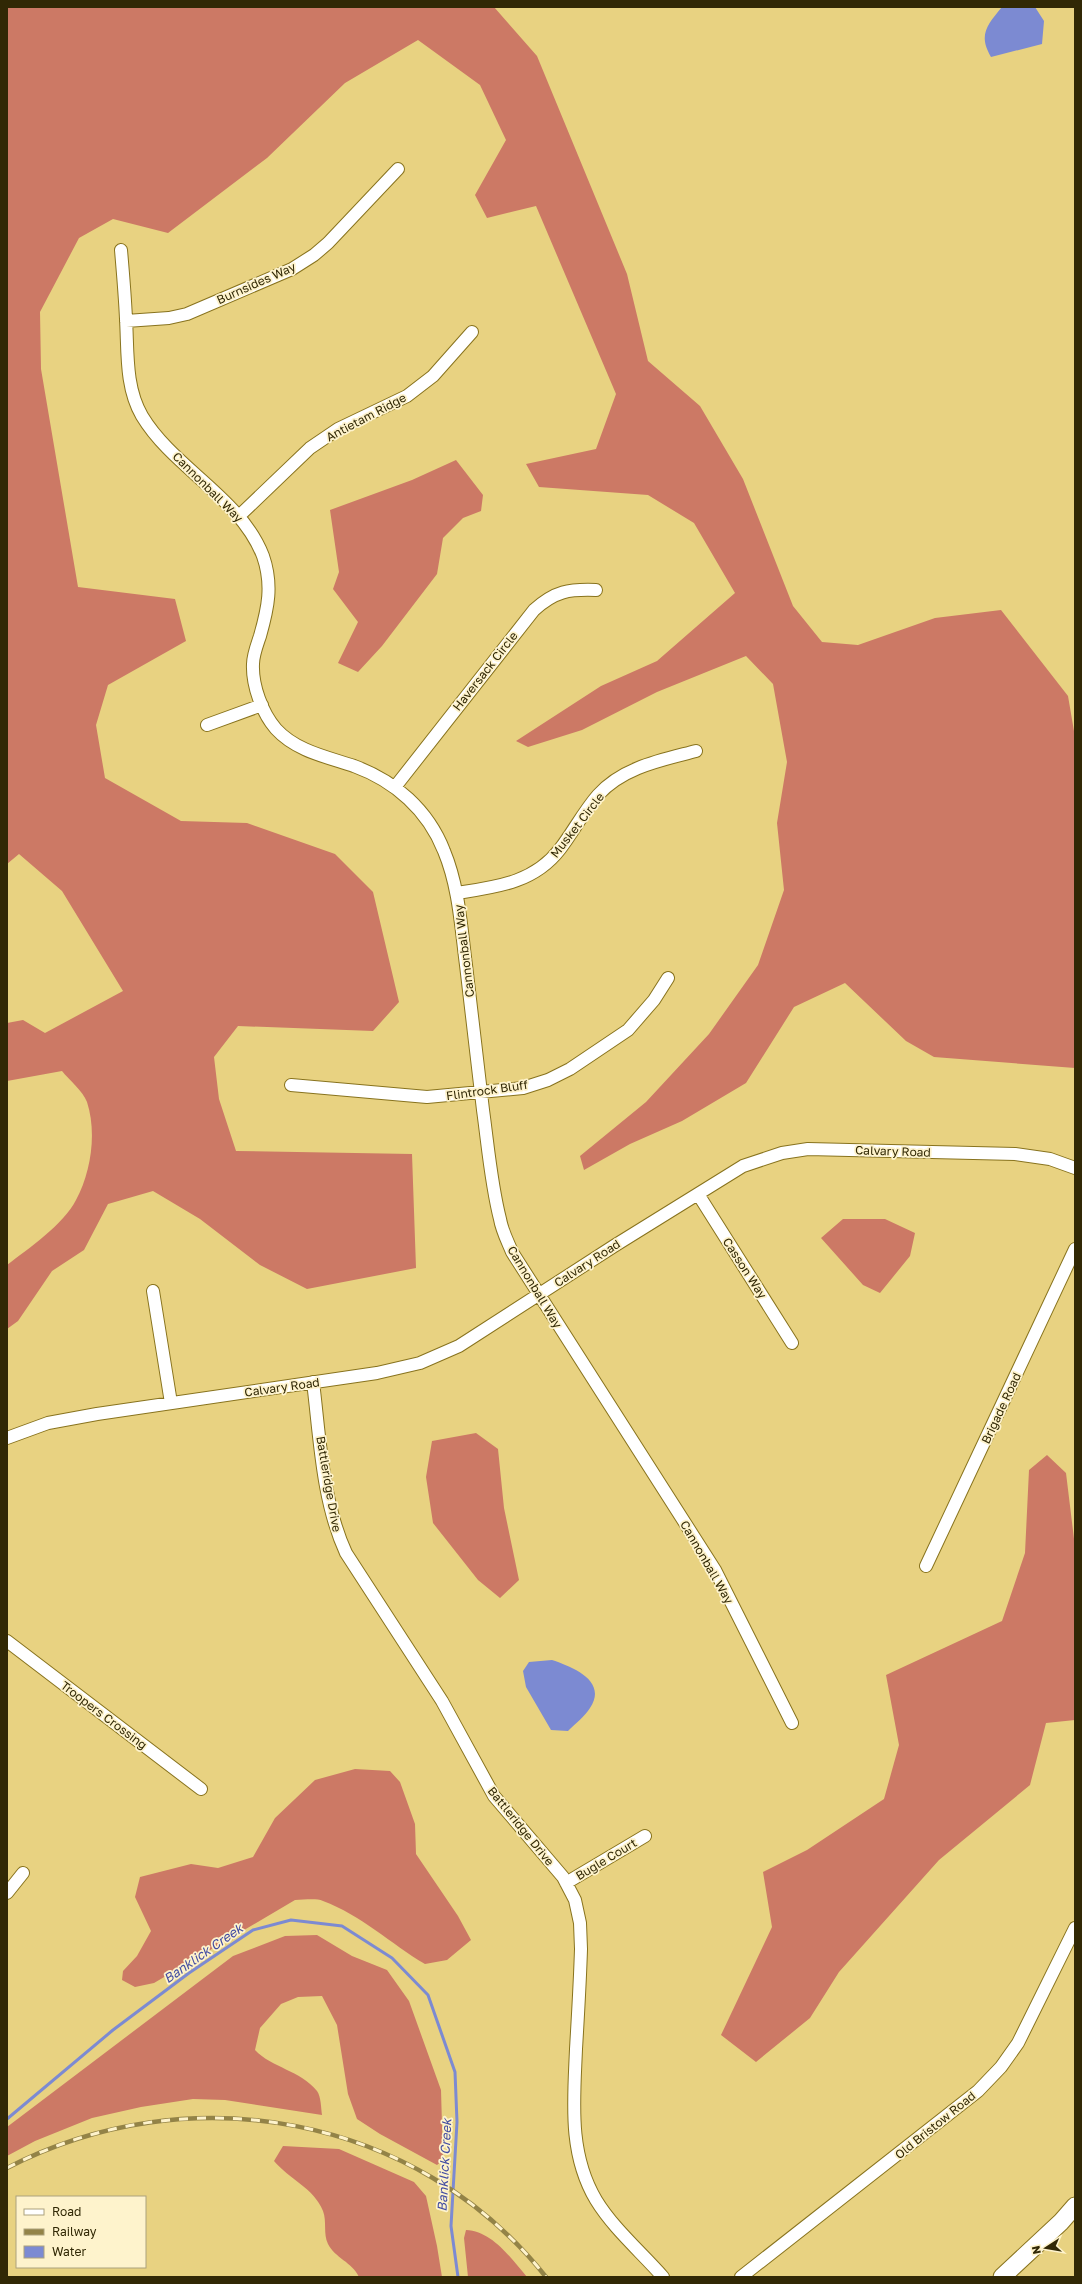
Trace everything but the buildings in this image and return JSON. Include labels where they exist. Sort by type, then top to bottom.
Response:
[{"type":"main road","points":[[1002,2277],[1061,2222],[1075,2206]]},
{"type":"street","name":"Burnsides Way","points":[[126,321],[169,318],[187,314],[292,268],[328,243],[398,170]]},
{"type":"street","name":"Cannonball Way","points":[[121,250],[128,370],[133,393],[141,415],[157,437],[239,516],[262,554],[268,572],[270,591],[269,607],[253,664],[255,686],[266,716],[277,730],[289,741],[308,751],[379,777],[395,787],[416,805],[438,837],[457,893],[481,1092],[500,1221],[512,1252],[538,1295],[715,1570],[792,1722]]},
{"type":"street","name":"Antietam Ridge","points":[[239,516],[310,448],[338,429],[407,396],[433,376],[472,332]]},
{"type":"street","name":"Haversack Circle","points":[[395,787],[534,610],[547,599],[562,592],[573,589],[596,590]]},
{"type":"street","points":[[207,725],[262,705]]},
{"type":"street","name":"Musket Circle","points":[[457,893],[502,886],[535,872],[559,851],[598,795],[611,784],[641,767],[696,751]]},
{"type":"street","name":"Flintrock Bluff","points":[[291,1085],[427,1097],[523,1088],[548,1080],[570,1069],[628,1030],[654,1000],[668,978]]},
{"type":"street","name":"Calvary Road","points":[[7,1438],[48,1423],[97,1414],[377,1373],[438,1357],[459,1346],[743,1166],[760,1159],[782,1153],[808,1149],[1015,1154],[1050,1159],[1075,1168]]},
{"type":"street","name":"Casson Way","points":[[698,1194],[792,1343]]},
{"type":"street","name":"Brigade Road","points":[[926,1566],[1075,1249]]},
{"type":"street","points":[[154,1291],[171,1403]]},
{"type":"street","name":"Battleridge Drive","points":[[313,1382],[334,1524],[346,1553],[442,1701],[494,1796],[566,1883],[575,1900],[580,1923],[581,1949],[573,2108],[579,2158],[587,2184],[608,2217],[663,2277]]},
{"type":"street","name":"Troopers Crossing","points":[[7,1641],[201,1789]]},
{"type":"street","name":"Bugle Court","points":[[566,1883],[645,1836]]},
{"type":"street","points":[[7,1894],[23,1873]]},
{"type":"street","name":"Old Bristow Road","points":[[741,2277],[978,2091],[1001,2067],[1018,2043],[1075,1928]]},
{"type":"shaded area","points":[[7,7],[494,7],[537,56],[627,274],[648,361],[700,406],[743,479],[793,606],[822,642],[858,645],[935,618],[1001,610],[1068,696],[1075,737],[1075,1068],[934,1057],[906,1041],[845,983],[794,1007],[746,1083],[682,1121],[630,1144],[584,1170],[580,1156],[646,1102],[709,1034],[758,965],[784,890],[777,823],[787,762],[773,684],[746,656],[657,692],[582,730],[528,747],[516,741],[601,686],[657,661],[735,593],[694,523],[648,495],[539,487],[526,464],[596,449],[616,394],[536,206],[487,218],[475,195],[506,140],[480,85],[418,40],[345,83],[267,158],[168,233],[113,219],[79,238],[40,312],[41,369],[78,587],[175,599],[186,641],[108,685],[96,725],[105,778],[181,821],[247,823],[335,854],[373,892],[399,1002],[373,1031],[238,1026],[214,1057],[219,1099],[236,1151],[412,1154],[416,1268],[307,1289],[260,1265],[200,1219],[153,1191],[108,1204],[84,1250],[52,1271],[18,1321],[7,1329],[7,1265],[45,1236],[63,1218],[76,1200],[89,1165],[92,1126],[85,1098],[62,1071],[7,1081],[7,1023],[23,1020],[45,1033],[123,991],[62,891],[19,854],[7,864]]},
{"type":"shaded area","points":[[456,460],[483,495],[481,511],[463,518],[443,538],[437,574],[382,646],[358,672],[338,663],[358,622],[333,589],[339,572],[330,510],[412,480]]},
{"type":"shaded area","points":[[843,1219],[885,1219],[915,1233],[910,1256],[880,1293],[863,1285],[821,1238]]},
{"type":"shaded area","points":[[476,1433],[498,1449],[504,1508],[519,1580],[500,1598],[478,1580],[433,1523],[426,1477],[432,1441]]},
{"type":"shaded area","points":[[1047,1455],[1066,1473],[1075,1547],[1075,1720],[1046,1723],[1030,1785],[939,1860],[839,1972],[810,2018],[756,2062],[721,2035],[772,1927],[763,1872],[807,1850],[884,1799],[899,1745],[886,1675],[1002,1621],[1025,1553],[1029,1470]]},
{"type":"shaded area","points":[[355,1769],[390,1771],[400,1782],[415,1824],[416,1854],[458,1916],[471,1940],[447,1960],[425,1964],[363,1922],[337,1907],[320,1900],[295,1900],[154,1983],[135,1987],[122,1980],[123,1971],[137,1956],[151,1931],[135,1897],[140,1877],[191,1864],[218,1868],[253,1857],[275,1818],[315,1780]]},
{"type":"shaded area","points":[[317,1935],[352,1956],[387,1970],[409,2001],[441,2090],[443,2160],[437,2165],[380,2134],[357,2119],[348,2094],[337,2025],[322,1996],[298,1997],[281,2004],[260,2028],[255,2050],[269,2061],[303,2078],[310,2084],[318,2093],[322,2115],[225,2100],[193,2099],[141,2107],[92,2118],[35,2141],[7,2156],[7,2127],[233,1956],[285,1936]]},
{"type":"shaded area","points":[[283,2146],[339,2149],[414,2182],[426,2196],[442,2277],[359,2277],[352,2267],[335,2253],[328,2244],[323,2211],[314,2196],[274,2161]]},
{"type":"shaded area","points":[[466,2230],[484,2235],[493,2240],[508,2254],[527,2277],[468,2277],[464,2238]]},
{"type":"water","points":[[1002,7],[1035,7],[1044,21],[1042,44],[991,57],[985,42],[986,30],[992,19]]},
{"type":"water","points":[[552,1660],[586,1676],[595,1690],[590,1708],[568,1731],[551,1730],[526,1687],[523,1671],[529,1662]]},
{"type":"waterway","name":"Banklick Creek","points":[[7,2119],[113,2030],[189,1973],[253,1930],[291,1920],[342,1926],[392,1958],[428,1995],[455,2072],[457,2122],[451,2226],[458,2277]]},
{"type":"railway","points":[[7,2168],[77,2139],[149,2122],[223,2118],[296,2126],[366,2146],[433,2178],[493,2222],[546,2277]]}]
